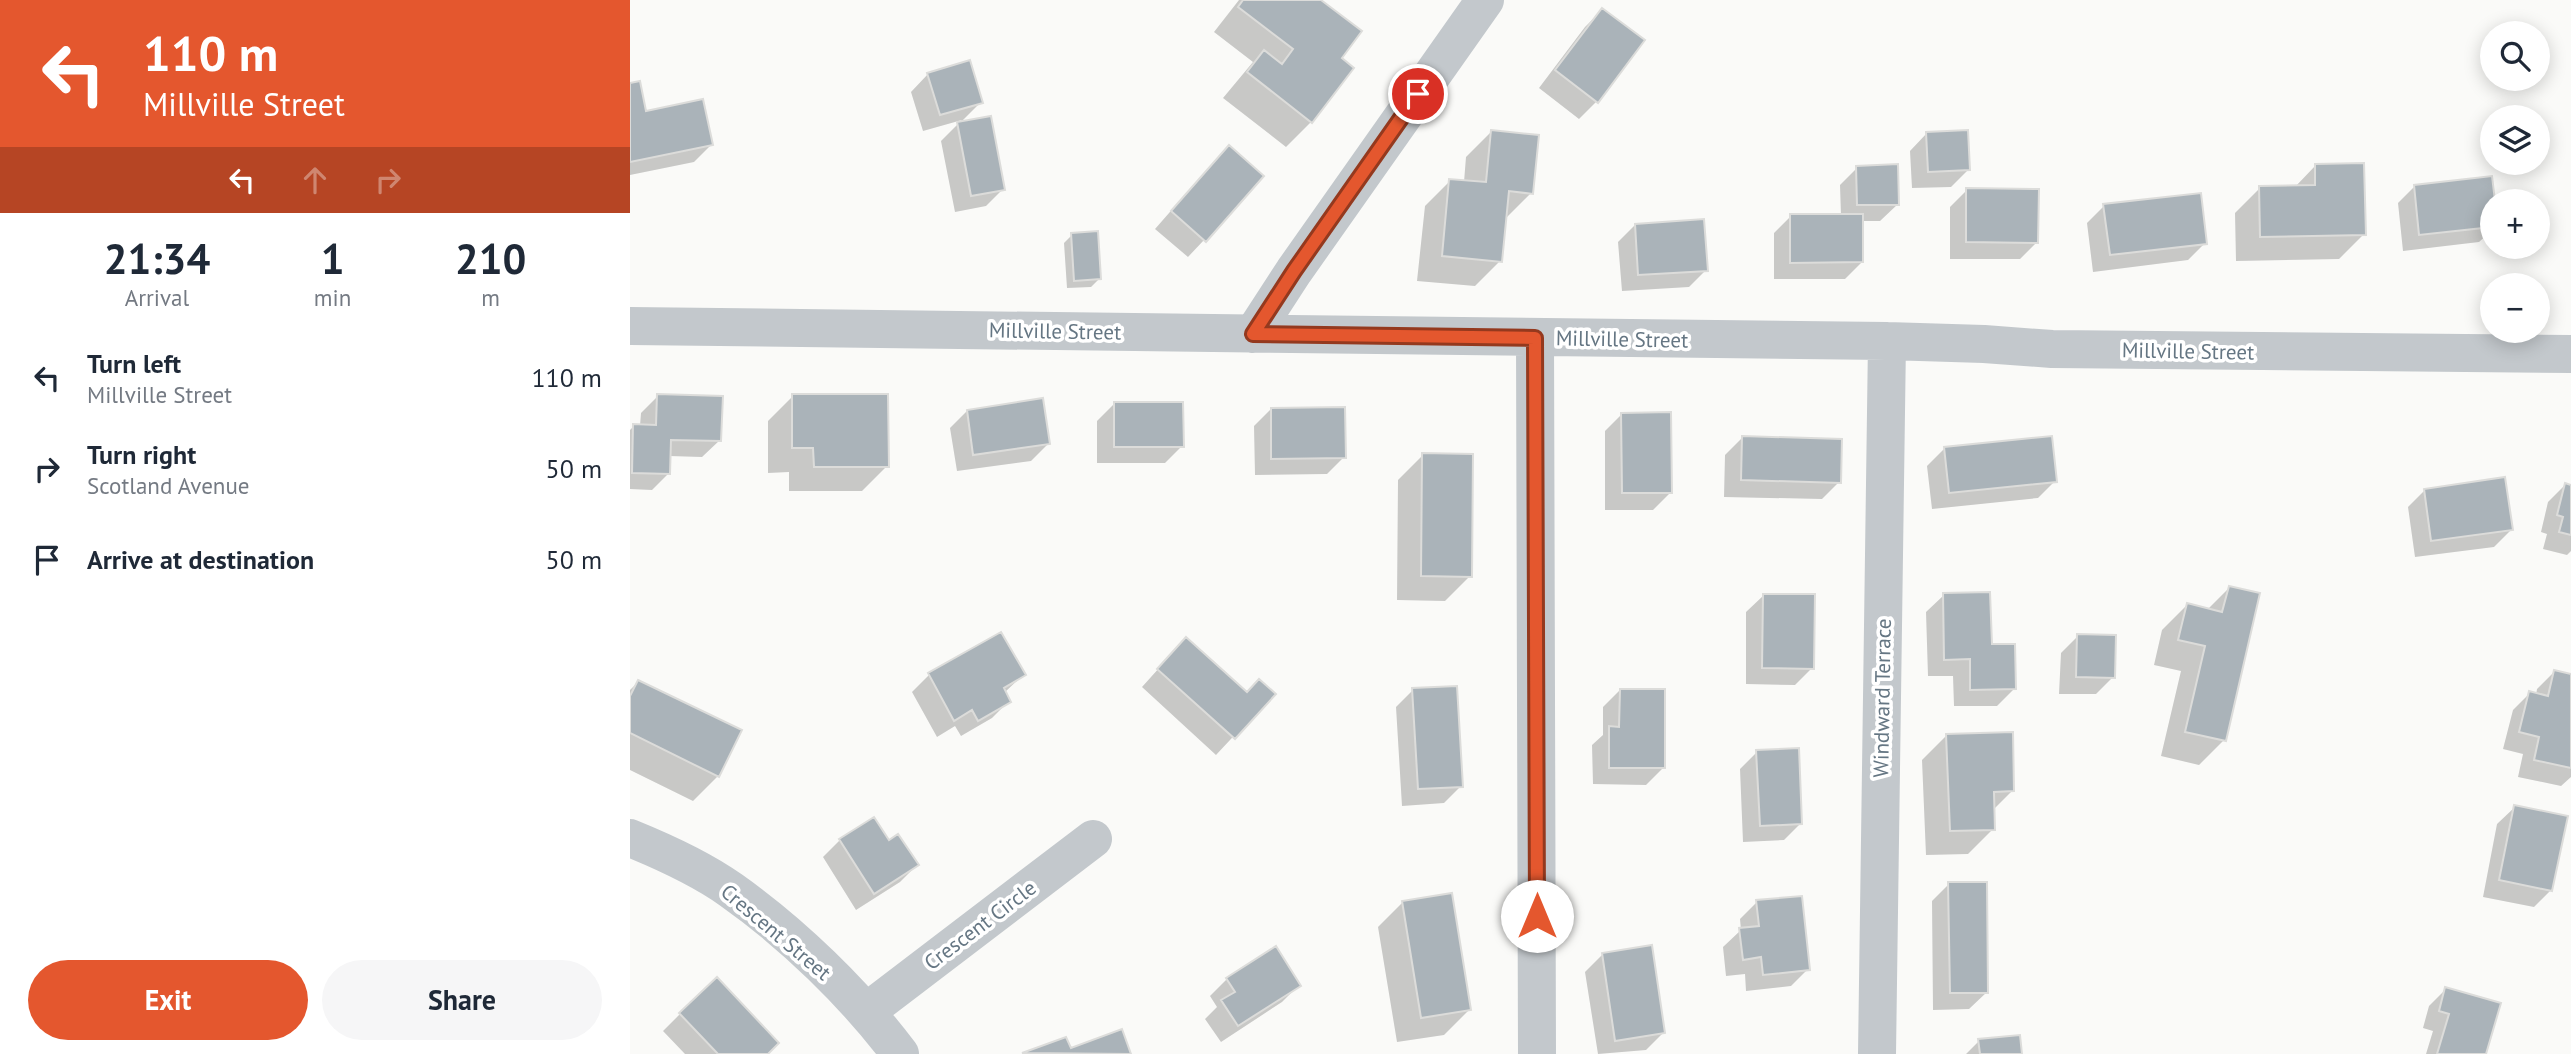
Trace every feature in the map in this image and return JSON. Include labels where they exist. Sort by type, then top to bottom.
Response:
[{"type":"street","points":[[1253,334],[1294,271],[1485,0]]},
{"type":"street","name":"Millville Street","points":[[630,326],[1887,341],[2052,349],[2571,354]]},
{"type":"street","points":[[1535,338],[1537,1054]]},
{"type":"street","name":"Windward Terrace","points":[[1877,1054],[1887,341]]},
{"type":"street","name":"Crescent Street","points":[[630,838],[729,888],[776,926],[866,1012],[900,1054]]},
{"type":"street","name":"Crescent Circle","points":[[866,1012],[1093,839]]},
{"type":"building","points":[[1243,0],[1321,0],[1362,31],[1342,58],[1354,68],[1312,123],[1247,72],[1264,50],[1282,64],[1293,49],[1238,7]]},
{"type":"building","points":[[1602,8],[1645,40],[1598,103],[1555,70]]},
{"type":"building","points":[[970,60],[983,103],[940,115],[927,73]]},
{"type":"building","points":[[640,81],[646,111],[703,99],[713,145],[630,162],[630,83]]},
{"type":"building","points":[[991,116],[1005,190],[971,196],[957,122]]},
{"type":"building","points":[[1491,130],[1539,135],[1533,194],[1509,191],[1502,262],[1442,256],[1449,179],[1486,182]]},
{"type":"building","points":[[1968,130],[1970,170],[1928,172],[1926,132]]},
{"type":"building","points":[[1229,145],[1264,176],[1206,242],[1171,211]]},
{"type":"building","points":[[2364,163],[2366,235],[2260,237],[2259,186],[2315,185],[2315,164]]},
{"type":"building","points":[[1898,164],[1899,205],[1857,205],[1856,166]]},
{"type":"building","points":[[2492,176],[2494,189],[2480,189],[2480,228],[2419,235],[2414,185]]},
{"type":"building","points":[[1966,188],[2039,189],[2038,243],[1966,242]]},
{"type":"building","points":[[2201,193],[2207,244],[2110,255],[2103,204]]},
{"type":"building","points":[[1790,214],[1863,214],[1863,262],[1790,263]]},
{"type":"building","points":[[1704,219],[1708,271],[1638,275],[1635,224]]},
{"type":"building","points":[[1098,231],[1101,279],[1074,281],[1071,233]]},
{"type":"building","points":[[657,394],[723,396],[721,441],[671,440],[670,474],[632,473],[633,424],[656,425]]},
{"type":"building","points":[[792,394],[888,394],[889,467],[814,467],[813,448],[792,448]]},
{"type":"building","points":[[1043,398],[1050,444],[973,455],[967,410]]},
{"type":"building","points":[[1114,402],[1183,402],[1184,447],[1114,447]]},
{"type":"building","points":[[1345,407],[1346,458],[1271,459],[1271,408]]},
{"type":"building","points":[[1671,412],[1672,493],[1622,493],[1621,413]]},
{"type":"building","points":[[1742,436],[1842,439],[1841,483],[1741,480]]},
{"type":"building","points":[[2052,436],[2057,482],[1949,493],[1944,447]]},
{"type":"building","points":[[1422,453],[1473,454],[1472,577],[1421,576]]},
{"type":"building","points":[[2505,477],[2513,530],[2431,541],[2424,489]]},
{"type":"building","points":[[2565,483],[2571,485],[2571,535],[2559,532],[2563,517],[2557,515]]},
{"type":"building","points":[[2229,586],[2260,593],[2226,741],[2185,732],[2205,646],[2178,640],[2187,603],[2222,612]]},
{"type":"building","points":[[1990,592],[1992,644],[2015,644],[2016,689],[1970,690],[1970,659],[1944,660],[1943,593]]},
{"type":"building","points":[[1763,594],[1815,594],[1814,669],[1762,668]]},
{"type":"building","points":[[1001,632],[1026,675],[1004,688],[1011,702],[978,721],[972,710],[954,721],[928,673]]},
{"type":"building","points":[[2077,634],[2116,635],[2115,678],[2076,677]]},
{"type":"building","points":[[1186,637],[1247,692],[1259,679],[1276,694],[1235,739],[1157,669]]},
{"type":"building","points":[[2554,670],[2571,674],[2571,768],[2534,760],[2539,737],[2519,732],[2529,691],[2548,696]]},
{"type":"building","points":[[638,680],[742,730],[719,777],[630,733],[630,696]]},
{"type":"building","points":[[1457,686],[1463,787],[1418,789],[1412,688]]},
{"type":"building","points":[[1620,689],[1665,689],[1665,768],[1609,768],[1609,726],[1619,727]]},
{"type":"building","points":[[2013,732],[2014,791],[1994,792],[1995,830],[1950,831],[1946,734]]},
{"type":"building","points":[[1799,748],[1802,824],[1760,826],[1756,750]]},
{"type":"building","points":[[2514,805],[2568,816],[2552,891],[2499,880]]},
{"type":"building","points":[[874,817],[889,840],[898,834],[919,865],[874,894],[839,839]]},
{"type":"building","points":[[1948,882],[1987,882],[1988,993],[1950,993]]},
{"type":"building","points":[[1452,893],[1471,1010],[1421,1018],[1402,901]]},
{"type":"building","points":[[1802,896],[1810,970],[1763,975],[1761,957],[1743,960],[1739,928],[1759,926],[1756,900]]},
{"type":"building","points":[[1652,945],[1665,1033],[1615,1041],[1602,953]]},
{"type":"building","points":[[1276,946],[1301,986],[1238,1026],[1221,1000],[1235,992],[1226,978]]},
{"type":"building","points":[[717,977],[779,1043],[768,1054],[718,1054],[679,1013]]},
{"type":"building","points":[[2445,987],[2501,1003],[2486,1054],[2437,1054],[2449,1014],[2439,1011]]},
{"type":"building","points":[[1122,1029],[1131,1054],[1022,1053],[1066,1037],[1071,1048]]},
{"type":"building","points":[[2020,1035],[2022,1054],[1980,1054],[1978,1039]]},
{"type":"route","points":[[1418,94],[1253,334],[1535,338],[1537,916]]}]
